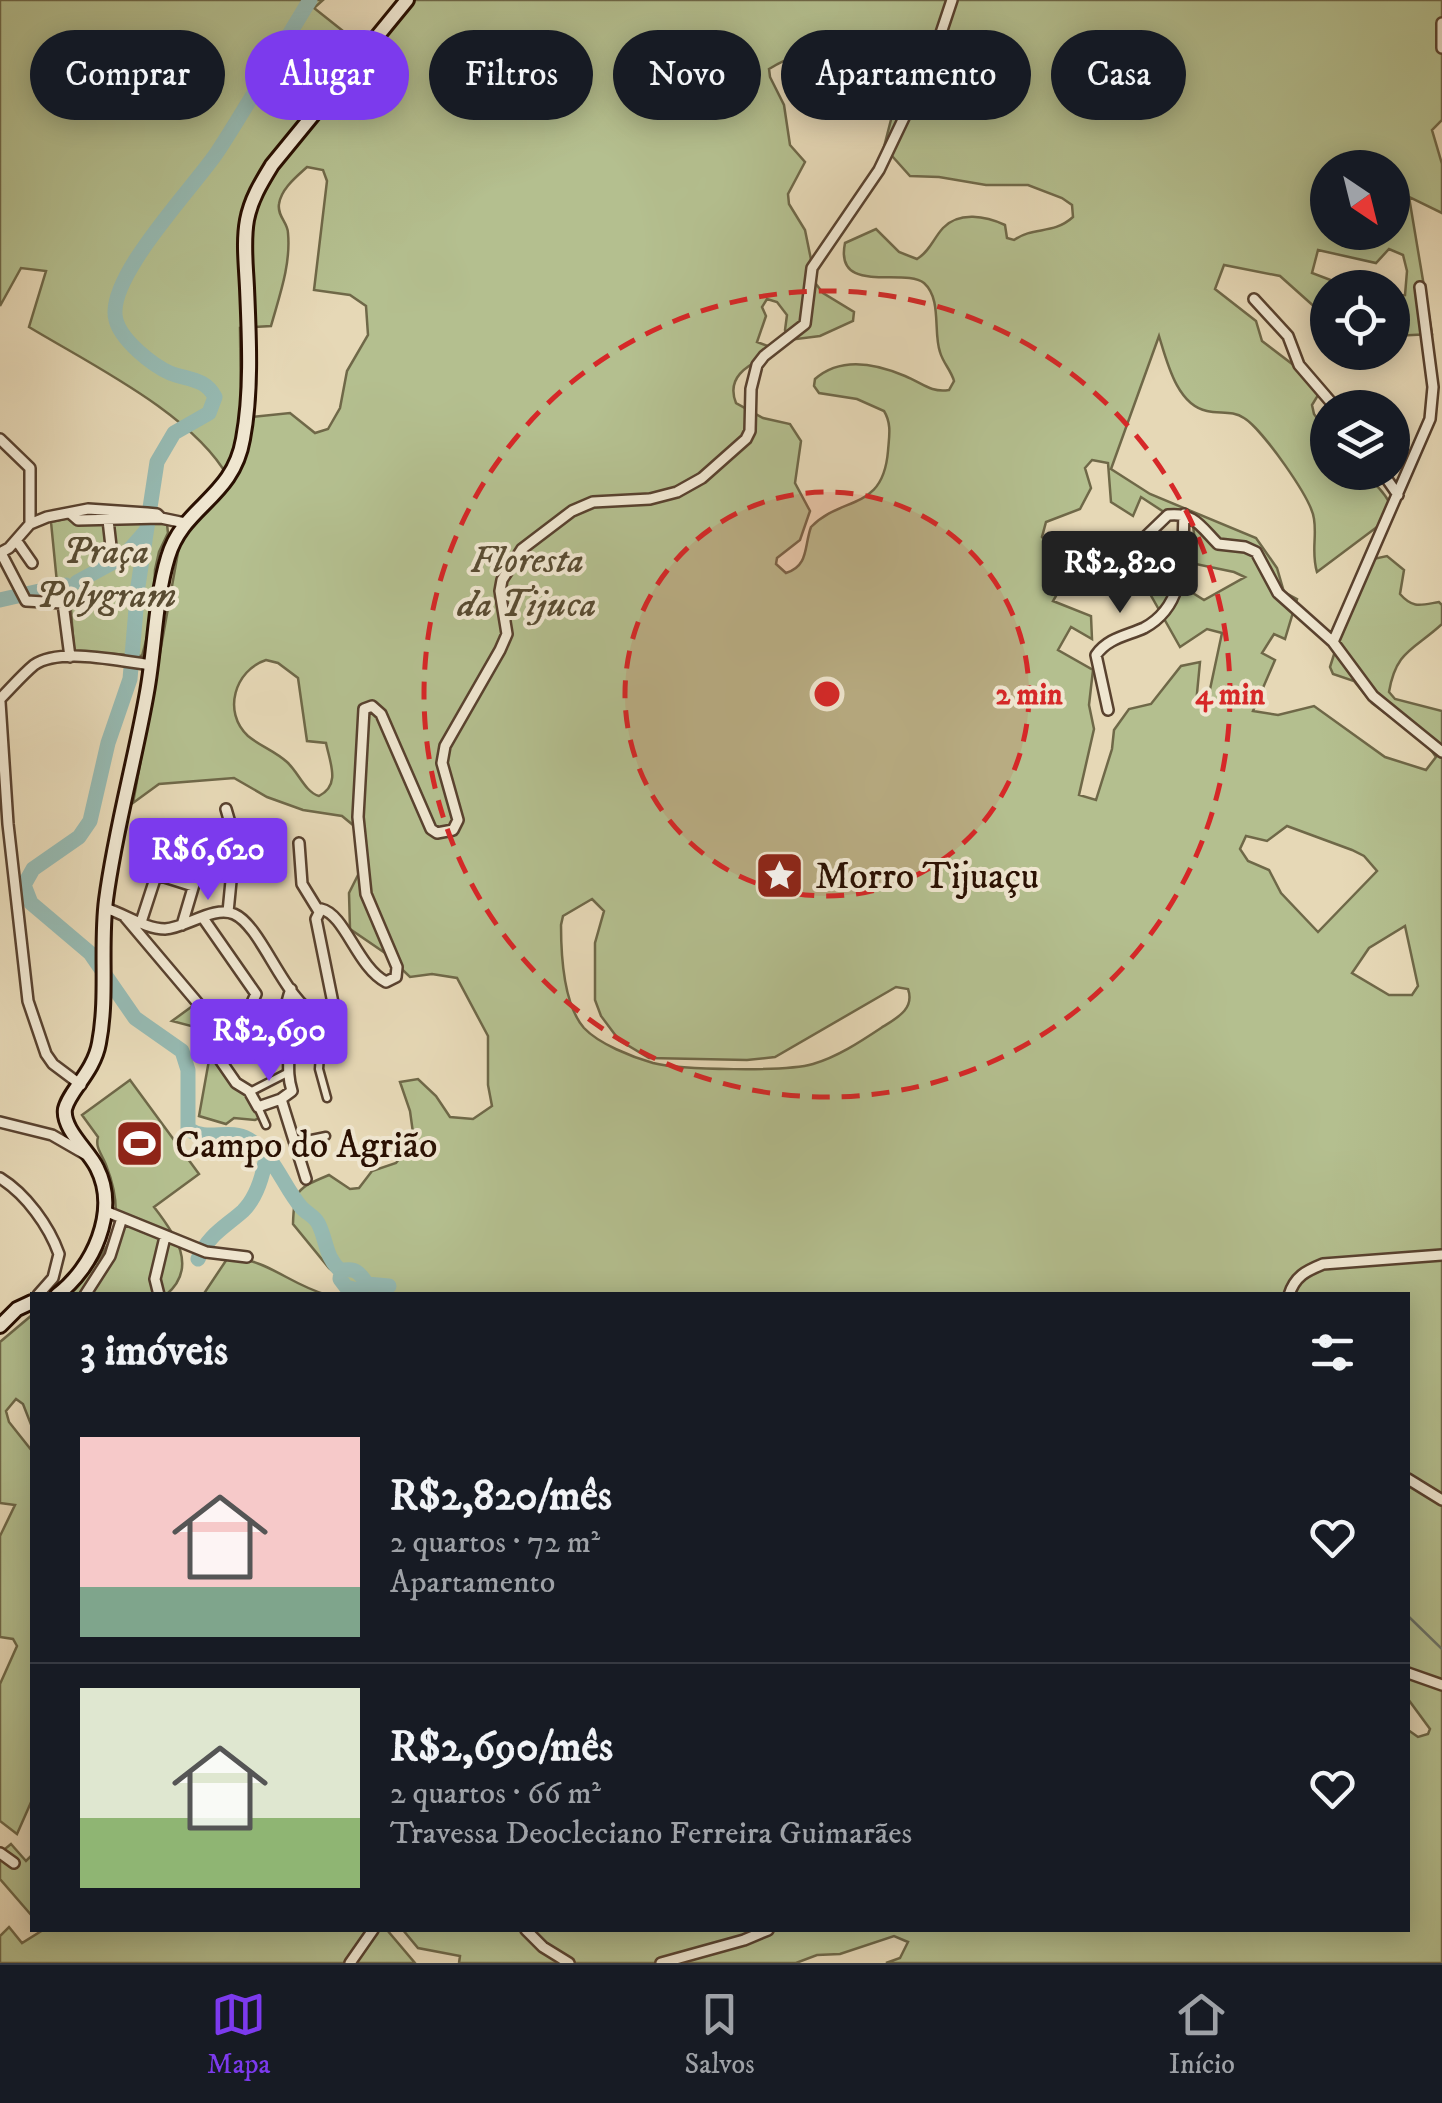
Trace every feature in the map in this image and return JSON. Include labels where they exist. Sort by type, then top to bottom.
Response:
[{"type":"main road","points":[[60,1292],[88,1260],[105,1210],[102,1177],[65,1117],[66,1103],[92,1068],[100,1041],[106,908],[145,664],[169,554],[185,523],[234,471],[244,438],[247,220],[256,192],[272,165],[407,0]]},
{"type":"main road","points":[[0,1326],[30,1301]]},
{"type":"street","points":[[318,910],[329,910],[358,955],[379,978],[386,982],[396,977],[396,966],[366,894],[358,817],[364,709],[372,706],[382,714],[431,829],[437,833],[453,830],[458,820],[442,762],[445,746],[506,634],[502,580],[522,549],[572,511],[593,502],[677,492],[702,478],[746,439],[752,422],[751,389],[758,365],[805,324],[812,268],[879,170],[933,57],[952,0]]},
{"type":"street","points":[[1442,24],[1442,48]]},
{"type":"street","points":[[1333,642],[1430,419],[1433,402],[1420,287]]},
{"type":"street","points":[[1254,299],[1288,336],[1296,360],[1321,390]]},
{"type":"street","points":[[0,439],[30,468],[30,524]]},
{"type":"street","points":[[1395,490],[1398,495]]},
{"type":"street","points":[[70,656],[63,604],[30,604],[21,595],[0,553],[30,524],[88,509],[185,523]]},
{"type":"street","points":[[70,513],[78,520],[153,517]]},
{"type":"street","points":[[1141,541],[1168,514],[1184,514],[1194,518],[1224,547],[1245,546],[1256,552],[1284,600],[1333,642],[1373,696],[1442,752]]},
{"type":"street","points":[[1108,710],[1096,655],[1109,642],[1148,626],[1173,599],[1182,572],[1184,514]]},
{"type":"street","points":[[108,520],[112,556]]},
{"type":"street","points":[[16,540],[32,563]]},
{"type":"street","points":[[81,1085],[46,1054],[28,1001],[13,876],[0,700],[34,665],[47,659],[70,656],[145,664]]},
{"type":"street","points":[[226,809],[235,840],[228,912]]},
{"type":"street","points":[[106,908],[165,929],[228,912],[246,924],[313,1015],[322,1015],[333,1003],[316,918],[318,910],[302,884],[300,843]]},
{"type":"street","points":[[182,925],[198,871]]},
{"type":"street","points":[[141,922],[154,878],[193,886]]},
{"type":"street","points":[[123,915],[207,1014],[217,1042],[216,1054],[236,1083],[250,1092],[266,1125]]},
{"type":"street","points":[[203,918],[256,994],[244,1020],[217,1042]]},
{"type":"street","points":[[258,1107],[291,1093],[286,1073],[289,1045],[283,1011],[291,989]]},
{"type":"street","points":[[322,1015],[326,1041],[319,1069],[328,1098]]},
{"type":"street","points":[[250,1092],[286,1073]]},
{"type":"street","points":[[282,1099],[306,1179]]},
{"type":"street","points":[[0,1122],[52,1136],[92,1158]]},
{"type":"street","points":[[296,1142],[326,1136]]},
{"type":"street","points":[[0,1178],[10,1184],[42,1222],[58,1254],[53,1278],[39,1292]]},
{"type":"street","points":[[105,1210],[201,1250],[247,1256]]},
{"type":"street","points":[[88,1292],[110,1256],[122,1218]]},
{"type":"street","points":[[158,1292],[155,1279],[165,1237]]},
{"type":"street","points":[[1290,1292],[1294,1282],[1307,1270],[1324,1264],[1442,1255]]},
{"type":"street","points":[[1410,1481],[1442,1500]]},
{"type":"street","points":[[1410,1674],[1442,1685]]},
{"type":"street","points":[[0,1854],[14,1862]]},
{"type":"street","points":[[350,1963],[372,1932]]},
{"type":"street","points":[[528,1932],[542,1947],[569,1963]]},
{"type":"street","points":[[661,1963],[763,1932]]},
{"type":"green space","name":"Floresta da Tijuca","points":[[0,0],[323,0],[314,8],[342,30],[245,30],[245,120],[409,120],[409,30],[380,30],[405,0],[1442,0],[1442,120],[1432,130],[1442,164],[1442,213],[1410,197],[1410,150],[1310,150],[1310,250],[1318,250],[1310,270],[1310,303],[1280,276],[1224,265],[1215,289],[1256,321],[1262,341],[1300,370],[1318,390],[1310,390],[1310,490],[1381,490],[1391,505],[1385,521],[1317,572],[1311,509],[1285,465],[1244,418],[1207,411],[1188,400],[1175,381],[1159,336],[1111,469],[1150,494],[1256,538],[1277,568],[1284,592],[1297,599],[1285,639],[1274,634],[1262,653],[1275,660],[1253,711],[1278,715],[1314,706],[1385,757],[1426,770],[1436,757],[1427,744],[1372,703],[1354,681],[1333,674],[1330,667],[1343,626],[1373,559],[1387,556],[1404,570],[1400,594],[1409,602],[1442,605],[1442,624],[1401,659],[1389,692],[1395,699],[1442,711],[1442,1963],[886,1963],[900,1958],[908,1942],[894,1936],[840,1954],[817,1955],[796,1963],[459,1963],[460,1956],[418,1948],[405,1932],[1410,1932],[1410,1731],[1418,1737],[1428,1734],[1430,1729],[1410,1702],[1410,1292],[359,1292],[329,1268],[293,1224],[300,1191],[329,1175],[350,1189],[359,1188],[372,1171],[396,1163],[414,1140],[400,1082],[418,1079],[450,1117],[473,1119],[492,1106],[488,1036],[457,978],[432,974],[410,977],[385,953],[350,929],[349,893],[365,861],[359,830],[342,816],[303,810],[267,797],[234,778],[159,784],[133,803],[184,519],[228,477],[212,454],[166,412],[29,327],[46,271],[21,268],[0,306]],"holes":[[[781,30],[1031,30],[1031,120],[891,120],[884,147],[910,176],[986,185],[1028,185],[1072,205],[1073,217],[1066,223],[1014,240],[1007,238],[1005,225],[998,222],[973,217],[957,219],[943,228],[917,259],[899,252],[876,229],[845,243],[844,259],[860,275],[914,279],[930,290],[940,352],[954,381],[949,390],[937,390],[894,372],[859,364],[836,367],[815,379],[819,393],[857,399],[884,411],[889,426],[888,451],[878,484],[870,493],[811,527],[799,566],[786,573],[776,564],[777,558],[800,540],[810,511],[795,483],[801,441],[790,424],[763,418],[736,403],[734,387],[745,369],[767,356],[768,346],[757,342],[766,316],[762,307],[767,299],[777,302],[787,315],[785,330],[789,340],[820,336],[853,321],[854,312],[823,293],[816,284],[805,230],[789,204],[788,194],[805,162],[790,145],[786,120],[781,120],[781,99],[770,77],[769,69],[781,62]],[[307,167],[323,170],[327,181],[314,290],[350,295],[366,306],[368,335],[347,371],[340,408],[328,429],[315,433],[290,413],[241,418],[240,328],[271,326],[288,257],[288,229],[280,212],[280,199]],[[1092,460],[1108,463],[1111,502],[1133,516],[1141,497],[1170,516],[1192,518],[1196,549],[1186,562],[1245,577],[1204,600],[1177,583],[1149,592],[1180,647],[1207,629],[1222,633],[1209,694],[1196,704],[1200,662],[1181,666],[1151,704],[1129,709],[1114,730],[1096,800],[1079,795],[1094,729],[1089,705],[1093,670],[1058,650],[1071,627],[1092,639],[1091,616],[1053,601],[1071,570],[1042,537],[1046,522],[1080,509],[1091,488],[1085,468]],[[266,660],[278,663],[298,678],[307,741],[326,743],[332,780],[319,796],[310,791],[287,762],[248,736],[235,715],[240,682],[255,665]],[[1287,826],[1352,850],[1364,856],[1377,871],[1318,932],[1281,893],[1269,870],[1248,861],[1240,849],[1246,836],[1267,841]],[[592,899],[604,911],[595,943],[595,1000],[601,1016],[619,1040],[649,1058],[775,1057],[896,987],[908,989],[909,1002],[893,1020],[848,1049],[813,1064],[733,1069],[653,1063],[598,1039],[584,1028],[572,1006],[565,979],[561,925],[563,916]],[[1405,926],[1418,986],[1412,995],[1389,995],[1352,973],[1369,948]]]},
{"type":"green space","name":"Floresta da Tijuca","points":[[1410,203],[1432,334],[1410,335],[1410,270],[1403,255],[1391,250],[1410,250]]},
{"type":"green space","name":"Floresta da Tijuca","points":[[1318,250],[1388,250],[1376,263]]},
{"type":"green space","name":"Praça Polygram","points":[[69,518],[88,523],[167,524],[168,533],[155,570],[153,614],[142,656],[74,651],[71,610],[65,598],[27,598],[21,590],[57,583],[51,522]]},
{"type":"green space","points":[[198,1002],[207,1014],[215,1049],[236,1083],[246,1087],[262,1117],[234,1118],[226,1124],[199,1116],[211,1049],[199,1028],[172,1021]]},
{"type":"green space","points":[[130,1080],[199,1174],[154,1207],[176,1239],[182,1262],[181,1273],[169,1292],[66,1292],[103,1252],[115,1222],[113,1186],[98,1148],[98,1137],[82,1115]]},
{"type":"green space","points":[[229,1256],[257,1263],[320,1292],[205,1292]]},
{"type":"green space","points":[[30,1317],[30,1422],[23,1404],[16,1399],[6,1411],[9,1422],[30,1448],[30,1805],[17,1834],[0,1821],[0,1684],[17,1646],[13,1639],[0,1637],[0,1536],[15,1505],[0,1503],[0,1342]]},
{"type":"green space","points":[[11,1844],[26,1861],[30,1857],[30,1914],[0,1879],[0,1853]]},
{"type":"green space","points":[[9,1927],[22,1943],[40,1932],[389,1932],[415,1963],[0,1963],[0,1936]]},
{"type":"waterway","points":[[310,0],[218,151],[137,257],[116,302],[119,328],[138,351],[170,373],[201,383],[215,397],[209,413],[174,433],[157,462],[138,586],[130,679],[108,743],[90,821],[79,837],[33,869],[24,885],[31,903],[90,953],[135,1018],[182,1051],[188,1070],[188,1129],[195,1133],[241,1136],[257,1145],[301,1207],[318,1223],[336,1266],[341,1271],[357,1272],[367,1284],[389,1286]]},
{"type":"waterway","points":[[77,582],[123,557],[145,532]]},
{"type":"waterway","points":[[0,600],[66,585]]},
{"type":"waterway","points":[[198,1259],[212,1237],[252,1200],[266,1157]]},
{"type":"waterway","points":[[341,1271],[340,1279],[346,1287],[357,1290],[367,1284]]},
{"type":"waterway","points":[[1410,1618],[1442,1649]]},
{"type":"place","name":"Morro Tijuaçu","points":[[780,875]]},
{"type":"place","name":"Campo do Agrião","points":[[140,1144]]}]
